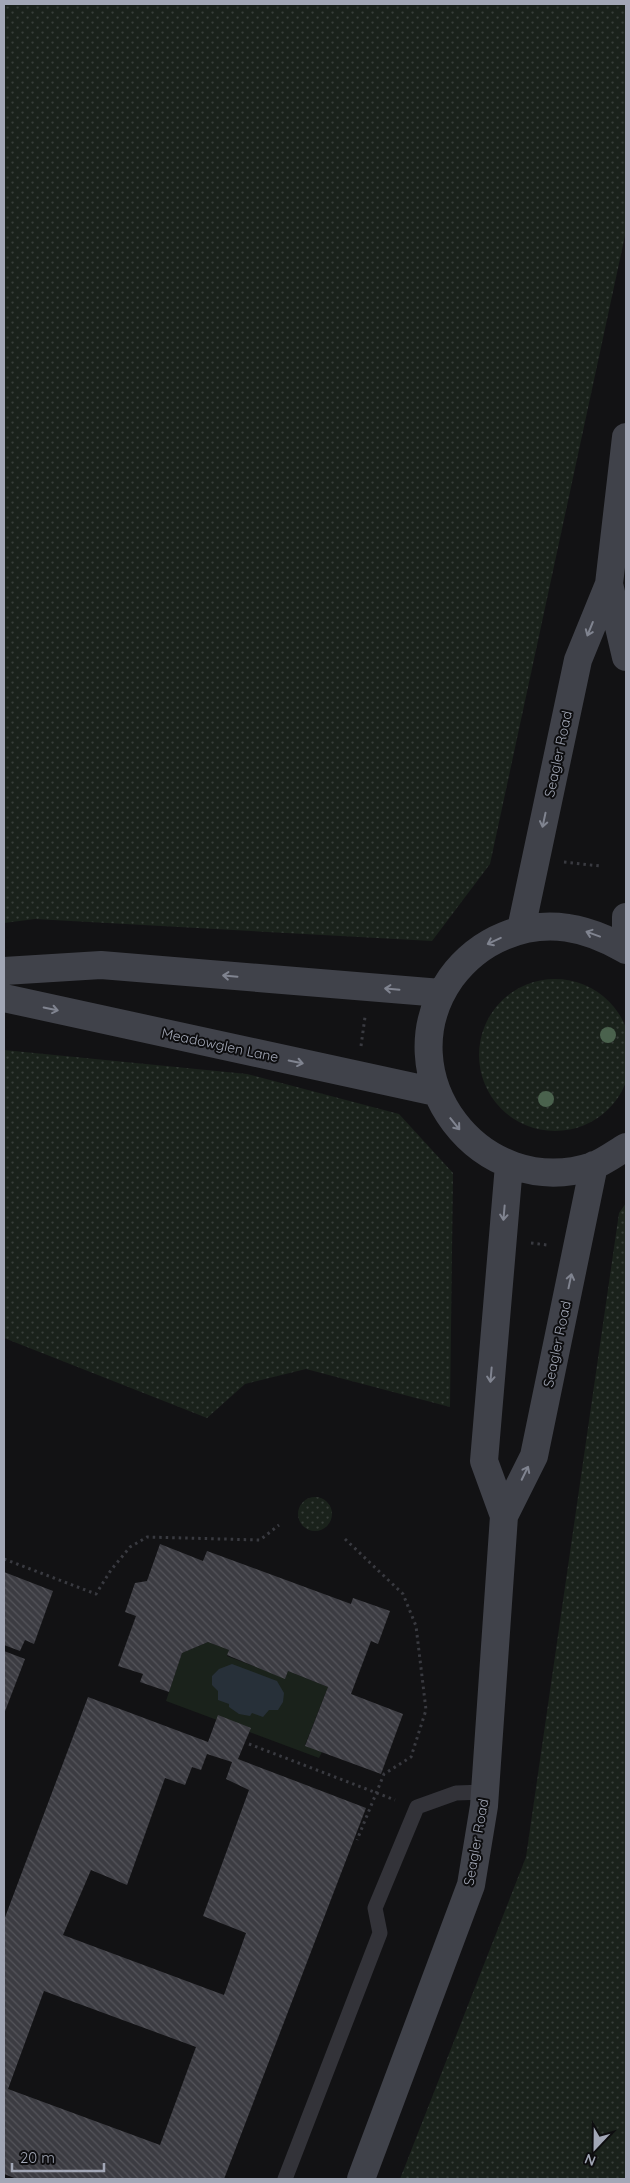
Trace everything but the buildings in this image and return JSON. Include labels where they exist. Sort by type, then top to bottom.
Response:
[{"type":"street","name":"Seagler Road","points":[[521,929],[578,660],[609,584],[626,438]]},
{"type":"street","name":"Seagler Road","points":[[609,584],[626,657]]},
{"type":"street","points":[[626,917],[626,950],[594,933],[558,926],[521,929],[488,942],[461,964],[441,993],[430,1025],[428,1059],[436,1092],[452,1123],[478,1148],[508,1165],[537,1172],[566,1172],[594,1166],[626,1147]]},
{"type":"street","points":[[4,971],[101,965],[441,993]]},
{"type":"street","name":"Meadowglen Lane","points":[[4,998],[436,1092]]},
{"type":"street","name":"Seagler Road","points":[[504,1516],[484,1461],[508,1165]]},
{"type":"street","name":"Seagler Road","points":[[360,2179],[470,1885],[485,1792],[504,1516],[534,1456],[594,1166]]},
{"type":"lane","points":[[285,2179],[380,1933],[375,1908],[417,1807],[456,1793],[485,1792]]},
{"type":"path","points":[[555,861],[600,866]]},
{"type":"path","points":[[361,1051],[366,1009]]},
{"type":"path","points":[[4,1559],[96,1594],[111,1570],[130,1547],[147,1537],[260,1540],[279,1525]]},
{"type":"path","points":[[346,1540],[403,1594],[416,1626],[426,1710],[411,1757],[384,1774],[357,1840]]},
{"type":"path","points":[[249,1744],[416,1809]]},
{"type":"shaded area","points":[[4,4],[626,4],[626,231],[490,864],[432,941],[35,919],[4,923]]},
{"type":"shaded area","points":[[555,979],[584,985],[597,992],[608,1002],[618,1013],[625,1026],[631,1055],[625,1084],[618,1097],[608,1108],[597,1118],[584,1125],[555,1131],[526,1125],[513,1118],[502,1108],[492,1097],[485,1084],[479,1055],[485,1026],[492,1013],[502,1002],[513,992],[526,985]]},
{"type":"shaded area","points":[[4,1050],[247,1074],[399,1114],[453,1173],[450,1407],[306,1369],[245,1384],[207,1418],[4,1338]]},
{"type":"shaded area","points":[[626,1203],[626,2179],[400,2179],[526,1857],[619,1213]]},
{"type":"shaded area","points":[[315,1497],[322,1498],[327,1502],[331,1507],[331,1521],[327,1526],[322,1530],[315,1531],[308,1530],[303,1526],[299,1521],[298,1514],[299,1507],[303,1502],[308,1498]]},
{"type":"shaded area","points":[[208,1642],[229,1650],[227,1656],[285,1678],[288,1671],[328,1687],[305,1745],[322,1752],[319,1758],[166,1701],[182,1653]]},
{"type":"shaded area","points":[[232,1664],[277,1681],[284,1693],[283,1702],[278,1710],[269,1710],[263,1717],[252,1713],[250,1716],[239,1714],[229,1707],[229,1704],[218,1700],[218,1691],[212,1685],[212,1676],[219,1669]]}]
